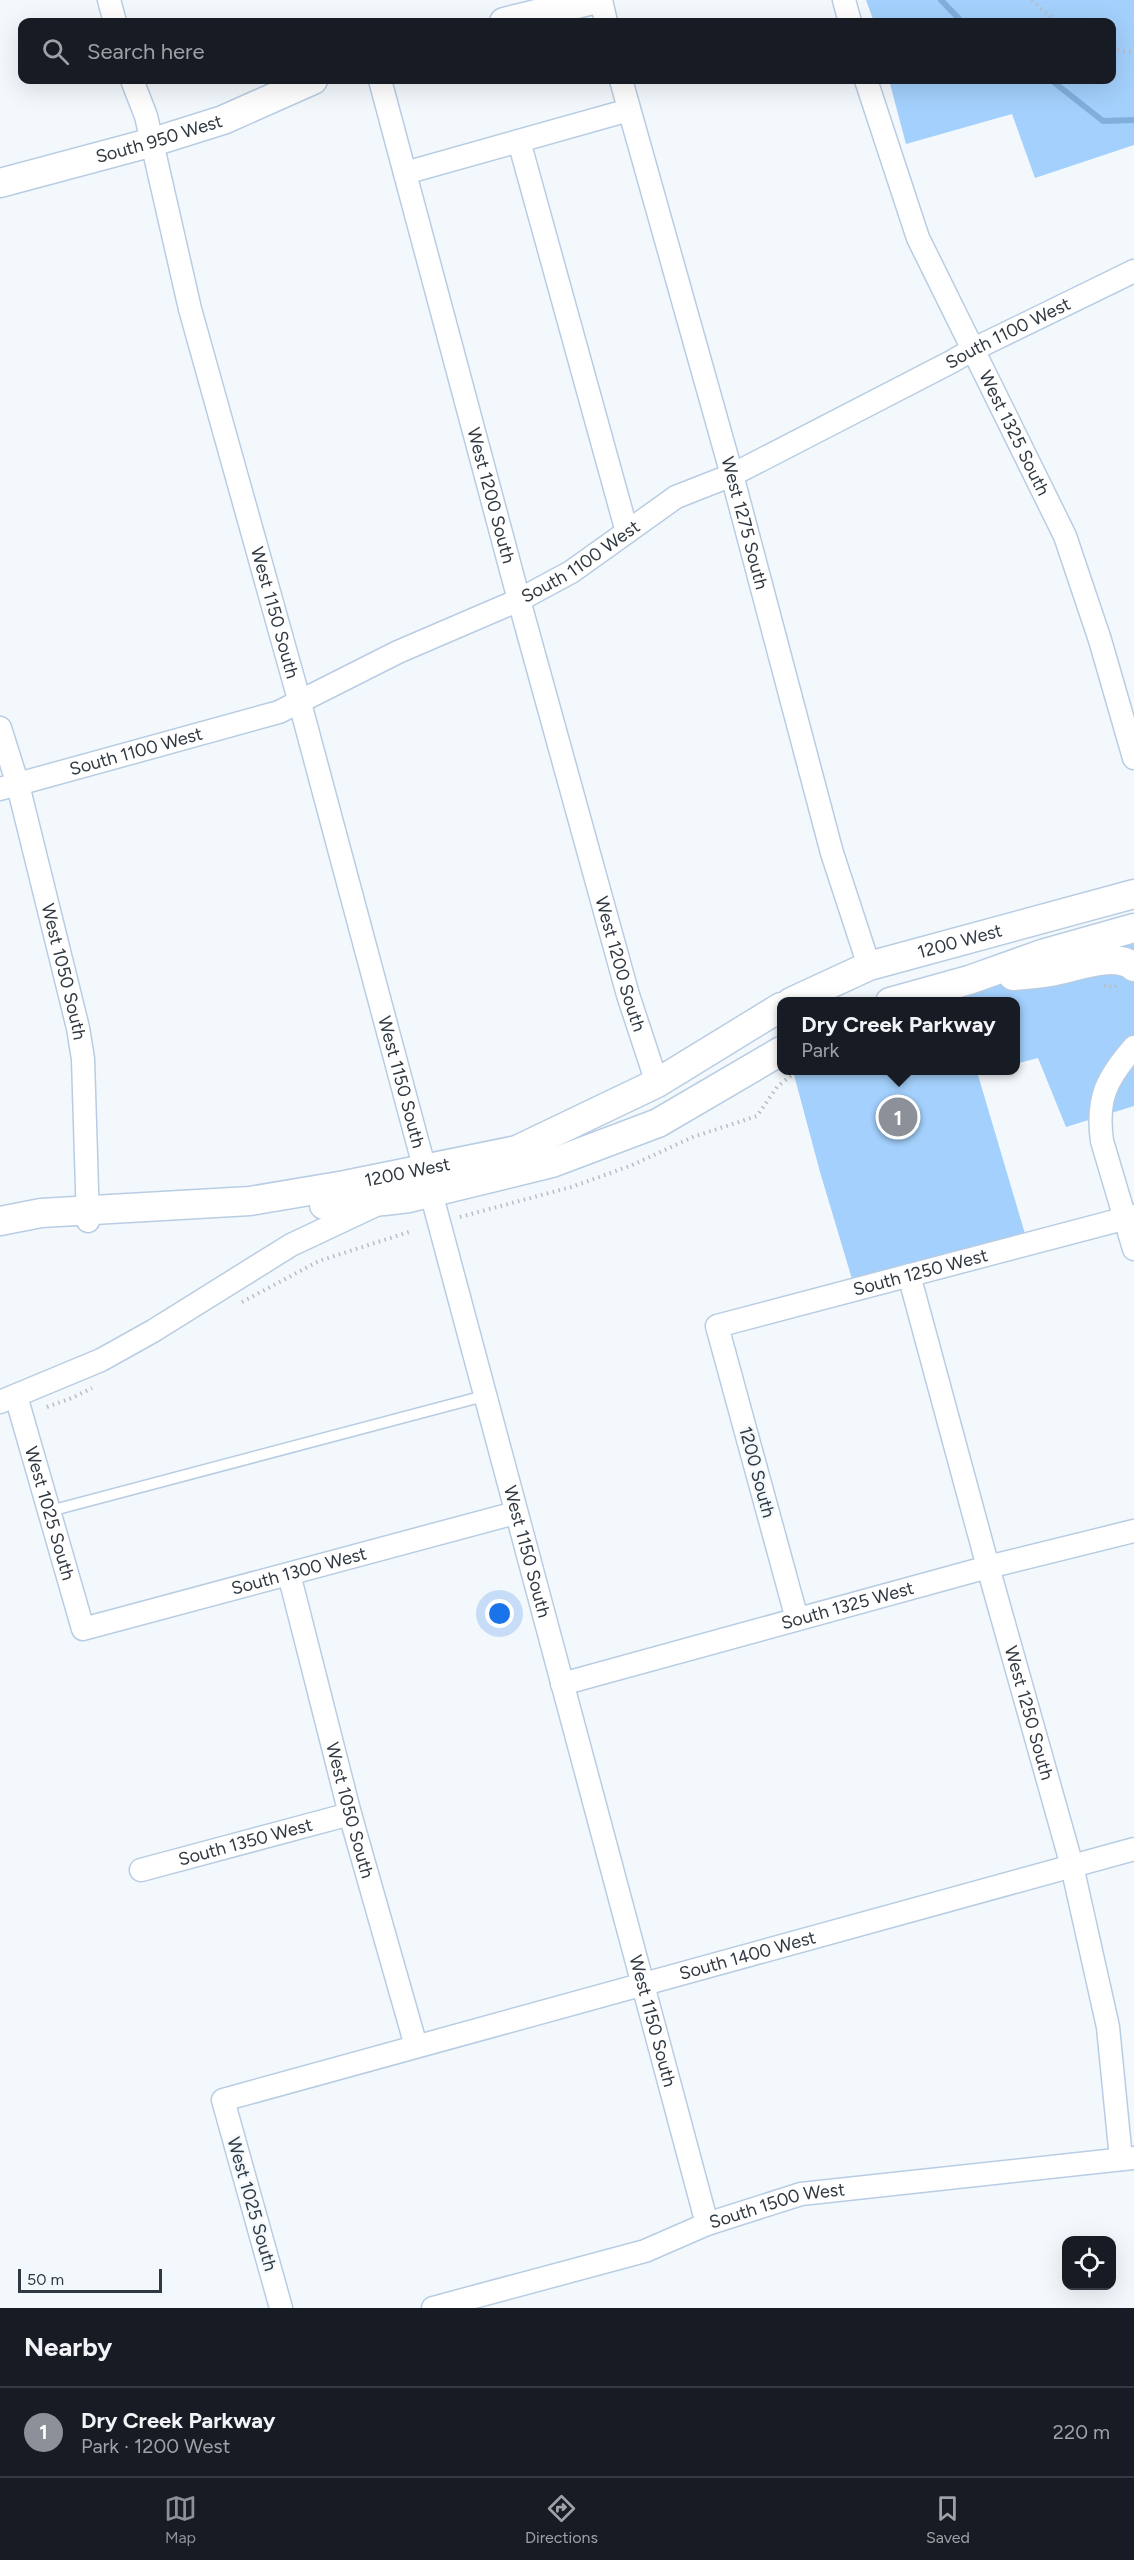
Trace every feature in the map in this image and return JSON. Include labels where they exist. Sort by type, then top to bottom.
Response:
[{"type":"street","points":[[109,0],[114,18]]},
{"type":"street","points":[[520,18],[593,0]]},
{"type":"street","points":[[601,0],[605,18]]},
{"type":"street","points":[[844,0],[849,18]]},
{"type":"street","name":"West 1150 South","points":[[134,84],[153,142],[190,309],[300,703],[707,2224]]},
{"type":"street","name":"South 950 West","points":[[0,183],[153,142],[223,120],[304,84]]},
{"type":"street","name":"West 1200 South","points":[[381,84],[519,600],[628,995],[657,1083]]},
{"type":"street","name":"West 1275 South","points":[[622,84],[732,475],[832,853],[869,966]]},
{"type":"street","name":"West 1325 South","points":[[867,84],[918,238],[1065,536],[1100,640],[1134,758]]},
{"type":"street","points":[[405,173],[629,110]]},
{"type":"street","points":[[519,141],[627,532]]},
{"type":"street","name":"South 1100 West","points":[[9,787],[267,716],[300,703],[399,652],[519,600],[571,572],[676,497],[732,475],[972,350],[1134,271]]},
{"type":"street","name":"West 1050 South","points":[[0,728],[9,787],[78,1028],[82,1059],[88,1215]]},
{"type":"street","name":"1200 West","points":[[802,997],[869,966],[1134,894]]},
{"type":"street","name":"1200 West","points":[[908,997],[969,980],[1042,954],[1134,928]]},
{"type":"street","points":[[969,980],[1036,974],[1105,962],[1123,961],[1134,967]]},
{"type":"street","name":"1200 West","points":[[0,1221],[41,1213],[217,1215],[276,1208],[384,1202],[427,1181],[517,1150],[657,1083],[706,1050],[777,1009]]},
{"type":"street","points":[[1134,1047],[1117,1066],[1106,1086],[1100,1107],[1102,1141],[1130,1218],[1134,1250]]},
{"type":"street","name":"1200 West","points":[[0,1235],[88,1215],[250,1201],[427,1181],[552,1163],[657,1123],[777,1053]]},
{"type":"street","points":[[8,1399],[101,1360],[153,1331],[291,1245],[384,1202]]},
{"type":"street","name":"South 1250 West","points":[[717,1326],[1130,1218]]},
{"type":"street","name":"West 1250 South","points":[[909,1275],[1072,1866],[1108,2028],[1128,2158]]},
{"type":"street","name":"1200 South","points":[[717,1326],[797,1619]]},
{"type":"street","name":"West 1025 South","points":[[8,1399],[50,1511],[83,1629]]},
{"type":"street","name":"South 1300 West","points":[[83,1629],[515,1513]]},
{"type":"street","name":"South 1325 West","points":[[562,1684],[988,1567],[1134,1531]]},
{"type":"street","name":"West 1050 South","points":[[289,1574],[350,1814],[416,2046]]},
{"type":"street","name":"South 1350 West","points":[[141,1870],[350,1814]]},
{"type":"street","name":"South 1400 West","points":[[223,2100],[1134,1849]]},
{"type":"street","name":"West 1025 South","points":[[223,2100],[281,2308]]},
{"type":"street","name":"South 1500 West","points":[[433,2308],[645,2251],[707,2224],[801,2194],[1128,2158]]},
{"type":"lane","points":[[50,1511],[484,1396]]},
{"type":"path","points":[[1032,0],[1052,18]]},
{"type":"path","points":[[1116,49],[1134,52]]},
{"type":"path","points":[[238,1305],[319,1261],[412,1231]]},
{"type":"path","points":[[43,1408],[97,1386]]},
{"type":"shaded area","points":[[866,0],[1134,0],[1134,145],[1035,178],[1012,114],[906,144],[890,84],[1116,84],[1116,18],[873,18]]},
{"type":"shaded area","points":[[1134,928],[1134,1106],[1066,1127],[1038,1058],[1020,1063],[1020,997],[909,997]]},
{"type":"shaded area","points":[[794,1075],[978,1075],[1028,1244],[855,1289]]},
{"type":"waterway","points":[[941,0],[958,18]]},
{"type":"waterway","points":[[1056,84],[1103,121],[1134,120]]},
{"type":"place","name":"Dry Creek Parkway","points":[[898,1117]]}]
